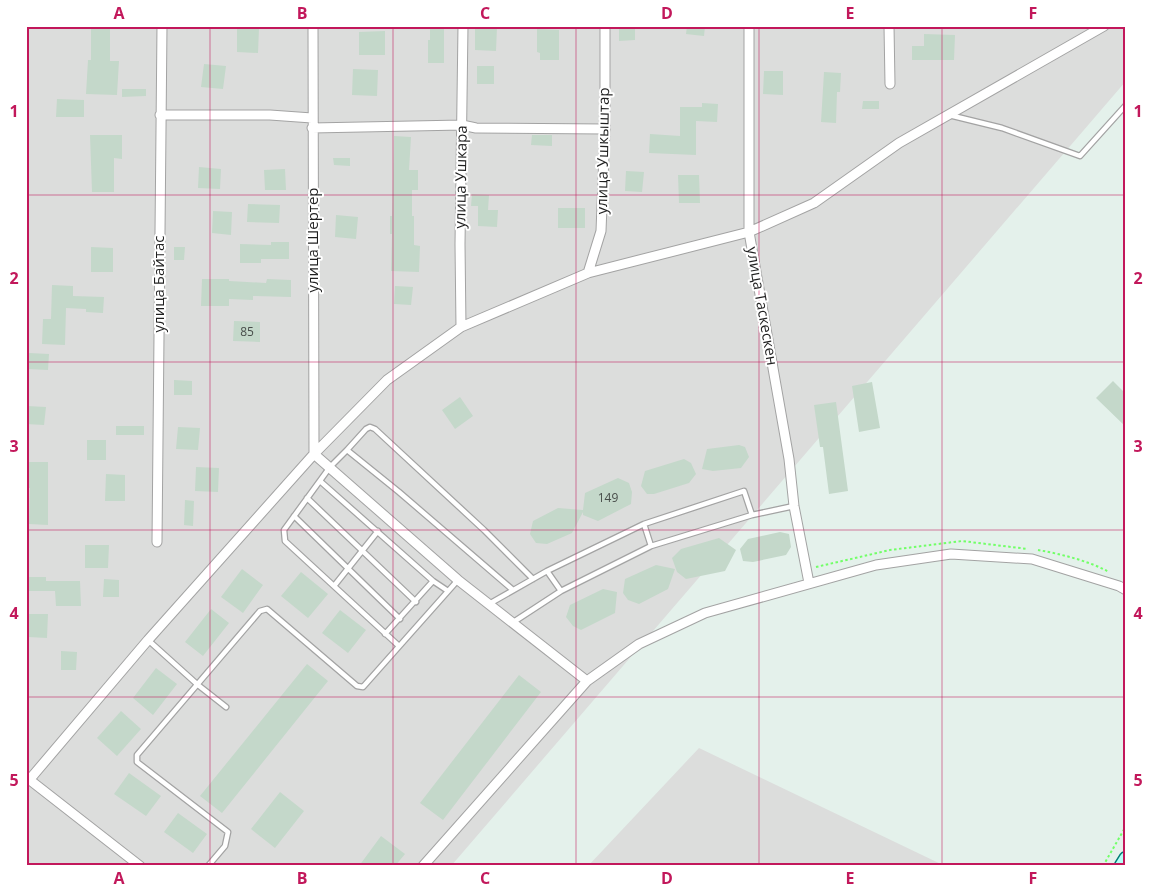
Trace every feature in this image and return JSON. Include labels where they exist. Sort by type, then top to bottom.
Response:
[{"type":"main road","points":[[1121,866],[1126,858]]},
{"type":"street","name":"улица Байтас","points":[[157,542],[162,26]]},
{"type":"street","name":"улица Шертер","points":[[313,26],[314,454]]},
{"type":"street","name":"улица Ушкара","points":[[461,327],[462,26]]},
{"type":"street","name":"улица Ушкыштар","points":[[588,274],[601,231],[605,129],[605,26]]},
{"type":"street","name":"улица Таскескен","points":[[749,26],[750,232],[789,459],[794,506],[809,583]]},
{"type":"street","points":[[890,26],[890,84]]},
{"type":"street","points":[[140,866],[28,778],[314,454],[387,380],[461,327],[588,274],[750,232],[814,203],[899,143],[1104,26]]},
{"type":"street","points":[[160,116],[270,115],[312,123],[462,125],[476,128],[605,129]]},
{"type":"street","points":[[314,454],[488,605],[587,681]]},
{"type":"street","points":[[423,866],[587,681],[639,644],[705,613],[876,566],[951,554],[1032,560],[1119,586],[1126,590]]},
{"type":"lane","points":[[947,115],[1002,128],[1080,156],[1126,105]]},
{"type":"lane","points":[[399,646],[285,541],[284,530],[330,467],[370,427],[375,428],[484,530],[533,579]]},
{"type":"lane","points":[[347,450],[513,590]]},
{"type":"lane","points":[[320,481],[433,581],[448,591]]},
{"type":"lane","points":[[488,605],[547,571],[644,524],[744,491],[752,515]]},
{"type":"lane","points":[[307,498],[416,602]]},
{"type":"lane","points":[[512,623],[561,591],[651,546],[752,515],[794,506]]},
{"type":"lane","points":[[294,516],[400,619]]},
{"type":"lane","points":[[644,524],[651,546]]},
{"type":"lane","points":[[334,586],[378,531]]},
{"type":"lane","points":[[547,571],[561,591]]},
{"type":"lane","points":[[208,866],[225,846],[228,832],[137,762],[137,755],[260,611],[267,609],[357,686],[363,687],[458,580]]},
{"type":"lane","points":[[385,634],[433,581]]},
{"type":"lane","points":[[148,640],[198,685],[226,707]]},
{"type":"path","points":[[1103,866],[1126,826]]},
{"type":"shaded area","points":[[26,26],[1126,26],[1126,81],[451,866],[26,866]]},
{"type":"shaded area","points":[[699,748],[945,866],[588,866]]},
{"type":"building","points":[[91,26],[110,26],[110,61],[119,61],[117,95],[86,94],[88,60],[91,60]]},
{"type":"building","points":[[430,26],[444,26],[444,63],[428,63]]},
{"type":"building","points":[[619,26],[635,26],[635,40],[619,41]]},
{"type":"building","points":[[687,26],[705,26],[704,36],[686,34]]},
{"type":"building","points":[[237,27],[259,28],[258,53],[237,52]]},
{"type":"building","points":[[475,27],[497,27],[496,51],[475,50]]},
{"type":"building","points":[[537,29],[559,30],[559,60],[540,60],[540,53],[537,52]]},
{"type":"building","points":[[385,31],[385,55],[359,55],[359,32]]},
{"type":"building","points":[[924,34],[955,35],[954,60],[912,60],[912,46],[924,46]]},
{"type":"building","points":[[204,64],[226,66],[223,89],[201,87]]},
{"type":"building","points":[[477,66],[494,66],[494,84],[477,84]]},
{"type":"building","points":[[353,69],[378,70],[377,96],[352,95]]},
{"type":"building","points":[[764,71],[783,71],[783,95],[763,94]]},
{"type":"building","points":[[824,72],[841,73],[840,92],[837,92],[836,123],[821,122]]},
{"type":"building","points":[[122,89],[146,89],[146,96],[122,97]]},
{"type":"building","points":[[57,99],[84,100],[84,117],[56,117]]},
{"type":"building","points":[[863,101],[879,101],[879,109],[862,109]]},
{"type":"building","points":[[702,103],[718,104],[717,122],[696,121],[696,155],[649,153],[650,134],[680,136],[680,107],[702,107]]},
{"type":"building","points":[[90,135],[122,135],[122,159],[114,158],[114,192],[92,192]]},
{"type":"building","points":[[532,135],[552,135],[552,146],[531,145]]},
{"type":"building","points":[[394,136],[411,137],[409,170],[418,170],[418,190],[412,190],[412,216],[414,216],[414,245],[420,246],[419,272],[391,271],[392,234],[390,234],[390,216],[392,216]]},
{"type":"building","points":[[333,158],[350,158],[350,166],[334,165]]},
{"type":"building","points":[[199,167],[221,169],[220,189],[198,188]]},
{"type":"building","points":[[285,169],[286,190],[265,190],[264,170]]},
{"type":"building","points":[[626,171],[644,172],[642,192],[625,191]]},
{"type":"building","points":[[678,175],[699,175],[700,203],[679,203]]},
{"type":"building","points":[[472,194],[489,195],[488,210],[498,210],[497,227],[478,226],[478,206],[471,206]]},
{"type":"building","points":[[248,204],[280,205],[279,223],[247,222]]},
{"type":"building","points":[[558,208],[585,208],[585,228],[558,228]]},
{"type":"building","points":[[213,211],[232,212],[231,235],[212,233]]},
{"type":"building","points":[[336,215],[358,217],[356,239],[335,237]]},
{"type":"building","points":[[271,242],[289,242],[289,259],[261,259],[261,263],[240,263],[240,244],[271,245]]},
{"type":"building","points":[[91,247],[113,248],[113,272],[91,272]]},
{"type":"building","points":[[174,247],[185,247],[184,260],[174,260]]},
{"type":"building","points":[[202,279],[229,279],[229,281],[266,283],[267,279],[291,280],[291,297],[253,296],[253,300],[229,299],[229,306],[201,306]]},
{"type":"building","points":[[52,285],[73,286],[73,296],[104,297],[103,313],[86,312],[86,309],[66,308],[65,345],[42,344],[43,319],[51,319]]},
{"type":"building","points":[[395,286],[413,287],[411,305],[394,304]]},
{"type":"building","points":[[234,321],[260,322],[260,342],[233,341]]},
{"type":"building","points":[[29,353],[49,354],[48,370],[28,369]]},
{"type":"building","points":[[174,380],[192,381],[192,395],[174,395]]},
{"type":"building","points":[[1113,381],[1126,394],[1126,427],[1096,398]]},
{"type":"building","points":[[872,382],[880,428],[859,432],[852,386]]},
{"type":"building","points":[[460,397],[473,416],[455,429],[442,410]]},
{"type":"building","points":[[836,402],[848,491],[829,494],[823,447],[820,447],[814,405]]},
{"type":"building","points":[[27,406],[46,407],[44,425],[26,424]]},
{"type":"building","points":[[116,426],[144,426],[144,435],[116,435]]},
{"type":"building","points":[[178,427],[200,428],[198,450],[176,449]]},
{"type":"building","points":[[87,440],[106,440],[106,460],[87,460]]},
{"type":"building","points":[[739,445],[745,447],[749,457],[741,468],[713,471],[702,469],[707,449]]},
{"type":"building","points":[[684,459],[691,463],[696,474],[689,483],[654,494],[647,494],[641,486],[645,471]]},
{"type":"building","points":[[26,462],[48,462],[48,525],[29,524],[30,488],[26,488]]},
{"type":"building","points":[[196,467],[219,468],[218,492],[195,491]]},
{"type":"building","points":[[106,474],[125,475],[125,501],[105,501]]},
{"type":"building","points":[[618,478],[629,483],[632,492],[631,504],[598,521],[583,515],[583,512],[572,533],[547,544],[536,543],[530,534],[533,521],[558,508],[583,510],[585,493]]},
{"type":"building","points":[[185,500],[194,501],[193,526],[184,525]]},
{"type":"building","points":[[780,532],[789,534],[791,547],[786,555],[753,562],[743,561],[740,549],[748,539]]},
{"type":"building","points":[[719,538],[736,550],[725,571],[686,579],[677,572],[672,558],[681,549]]},
{"type":"building","points":[[85,545],[109,545],[108,568],[85,568]]},
{"type":"building","points":[[656,565],[675,569],[668,589],[639,604],[628,600],[623,593],[625,579]]},
{"type":"building","points":[[242,569],[263,585],[243,613],[221,597]]},
{"type":"building","points":[[301,572],[328,594],[308,618],[281,596]]},
{"type":"building","points":[[26,577],[46,577],[46,581],[80,581],[81,606],[56,606],[55,591],[26,591]]},
{"type":"building","points":[[104,579],[119,580],[119,597],[103,597]]},
{"type":"building","points":[[603,589],[617,592],[615,613],[581,630],[573,626],[566,617],[570,605]]},
{"type":"building","points":[[211,609],[229,623],[203,656],[185,642]]},
{"type":"building","points":[[340,610],[366,630],[348,653],[322,633]]},
{"type":"building","points":[[29,614],[48,614],[47,638],[28,637]]},
{"type":"building","points":[[61,651],[77,652],[76,670],[61,670]]},
{"type":"building","points":[[307,664],[328,681],[222,813],[200,796]]},
{"type":"building","points":[[156,668],[177,684],[153,715],[133,698]]},
{"type":"building","points":[[519,675],[541,692],[443,820],[420,803]]},
{"type":"building","points":[[121,711],[141,729],[117,756],[97,738]]},
{"type":"building","points":[[129,773],[161,796],[146,816],[114,794]]},
{"type":"building","points":[[280,792],[304,811],[275,848],[251,829]]},
{"type":"building","points":[[178,813],[207,834],[193,853],[164,832]]},
{"type":"building","points":[[381,836],[405,854],[395,866],[359,866]]}]
